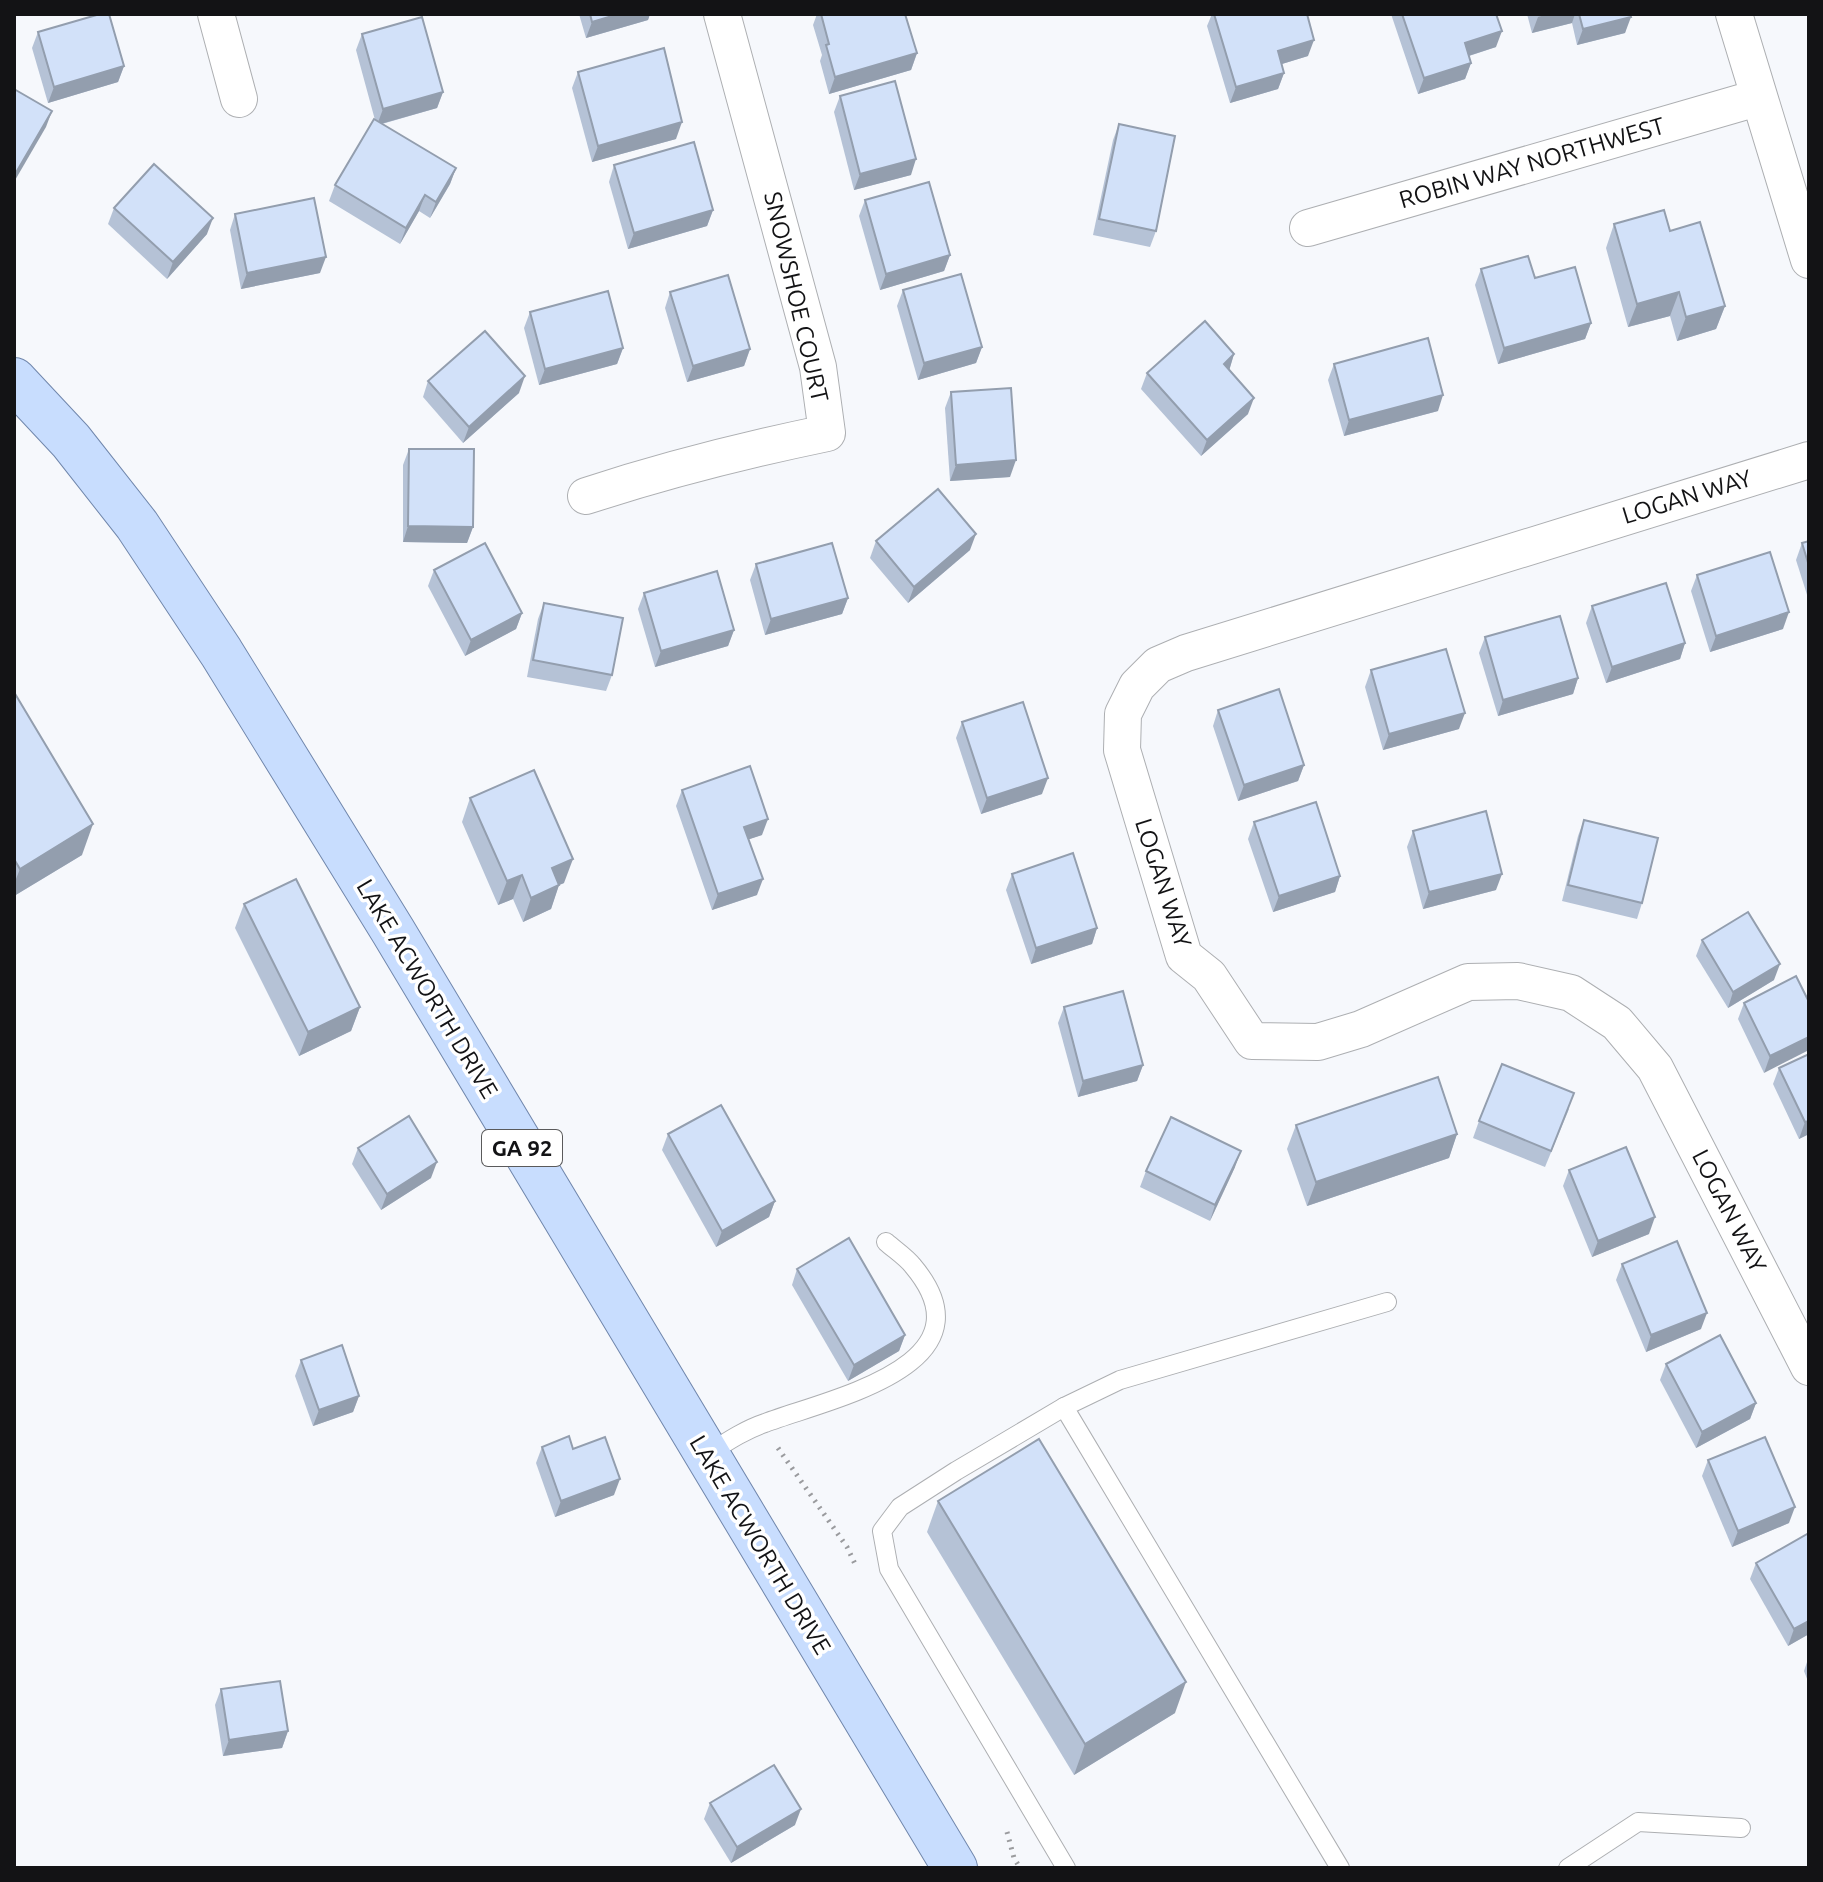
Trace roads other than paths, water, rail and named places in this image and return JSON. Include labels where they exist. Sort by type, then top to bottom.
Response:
[{"type":"main road","name":"LAKE ACWORTH DRIVE","points":[[14,380],[71,441],[137,525],[221,652],[393,931],[955,1868]]},
{"type":"street","points":[[216,14],[239,99]]},
{"type":"street","name":"SNOWSHOE COURT","points":[[586,496],[662,471],[827,433],[818,367],[722,14]]},
{"type":"street","points":[[1734,14],[1757,98],[1809,260]]},
{"type":"street","name":"ROBIN WAY NORTHWEST","points":[[1308,228],[1757,98]]},
{"type":"street","name":"LOGAN WAY","points":[[1809,460],[1186,653],[1158,665],[1137,686],[1123,714],[1122,750],[1184,956],[1209,976],[1252,1041],[1318,1042],[1361,1029],[1468,982],[1518,981],[1571,993],[1617,1023],[1655,1068],[1809,1367]]},
{"type":"lane","points":[[706,1455],[763,1423],[860,1392],[901,1370],[921,1352],[936,1328],[934,1299],[913,1266],[886,1242]]},
{"type":"lane","points":[[1066,1868],[889,1569],[882,1531],[900,1507],[956,1471],[1064,1407],[1120,1380],[1387,1302]]},
{"type":"lane","points":[[1064,1407],[1340,1868]]},
{"type":"lane","points":[[1568,1868],[1638,1822],[1741,1828]]}]
